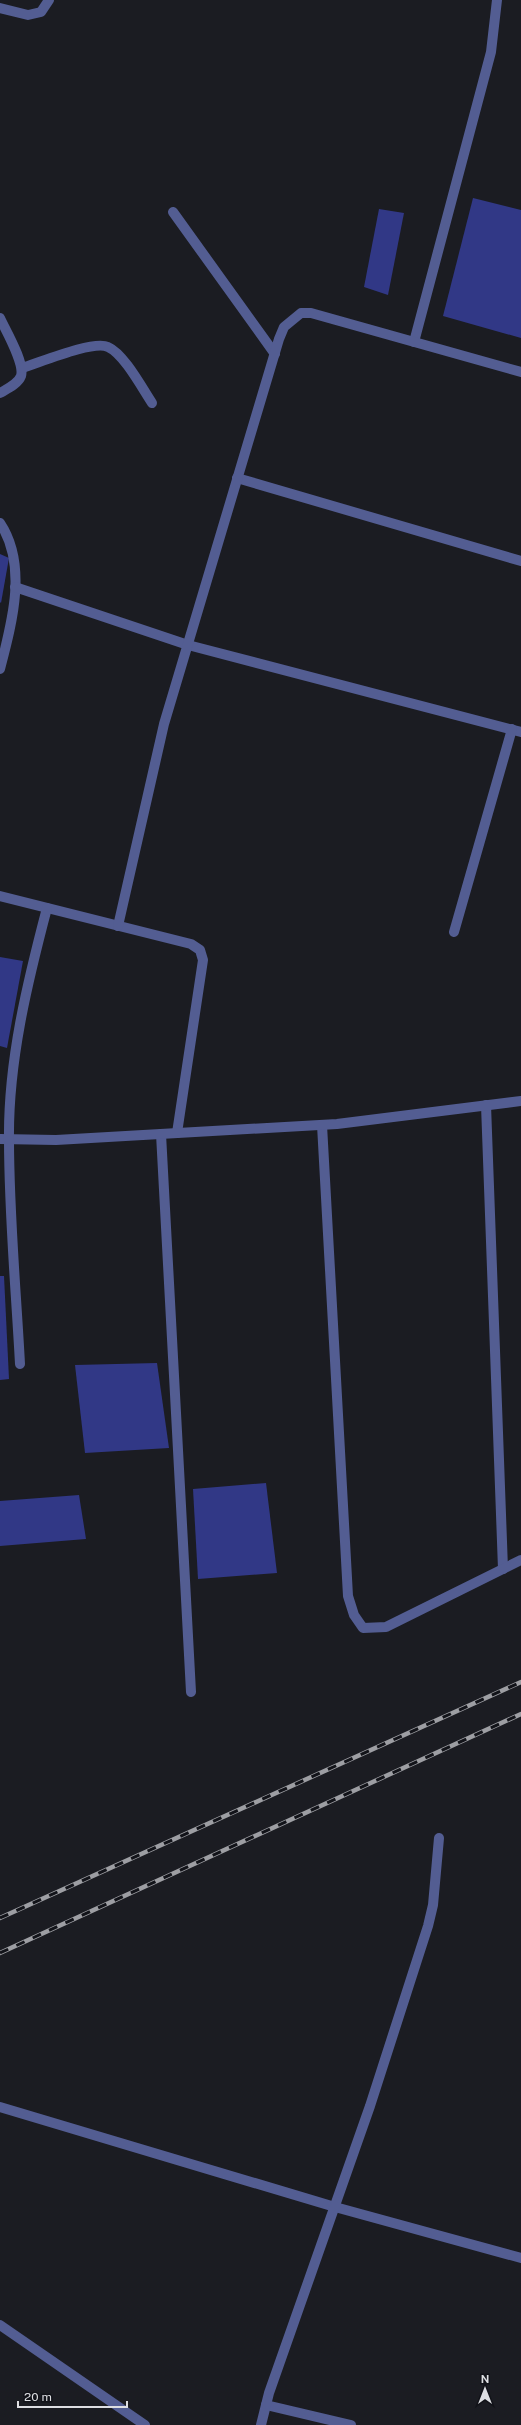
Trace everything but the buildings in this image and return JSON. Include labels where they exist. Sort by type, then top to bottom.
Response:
[{"type":"street","points":[[0,8],[28,15],[40,12],[49,0]]},
{"type":"street","points":[[414,342],[491,52],[497,0]]},
{"type":"street","points":[[173,212],[275,354]]},
{"type":"street","points":[[118,926],[164,724],[237,478],[284,327],[301,314],[311,314],[521,372]]},
{"type":"street","points":[[0,318],[22,368],[21,377],[13,386],[0,393]]},
{"type":"street","points":[[22,368],[94,346],[108,347],[118,355],[152,403]]},
{"type":"street","points":[[237,478],[521,561]]},
{"type":"street","points":[[0,523],[10,541],[15,563],[15,587],[11,623],[0,669]]},
{"type":"street","points":[[15,587],[188,645],[516,730],[454,932]]},
{"type":"street","points":[[0,896],[191,944],[200,950],[203,960],[177,1133]]},
{"type":"street","points":[[20,1364],[4,1139],[15,1048],[33,962],[47,908]]},
{"type":"street","points":[[4,1139],[56,1140],[322,1125],[521,1101]]},
{"type":"street","points":[[486,1106],[503,1569]]},
{"type":"street","points":[[322,1125],[348,1596],[354,1615],[363,1628],[386,1627],[521,1560]]},
{"type":"street","points":[[161,1134],[191,1692]]},
{"type":"street","points":[[261,2425],[266,2405],[335,2207],[428,1926],[433,1905],[439,1838]]},
{"type":"street","points":[[0,2107],[335,2207],[521,2258]]},
{"type":"street","points":[[0,2325],[145,2425]]},
{"type":"street","points":[[266,2405],[351,2425]]},
{"type":"railway","points":[[0,1918],[521,1682]]},
{"type":"railway","points":[[0,1953],[521,1714]]}]
